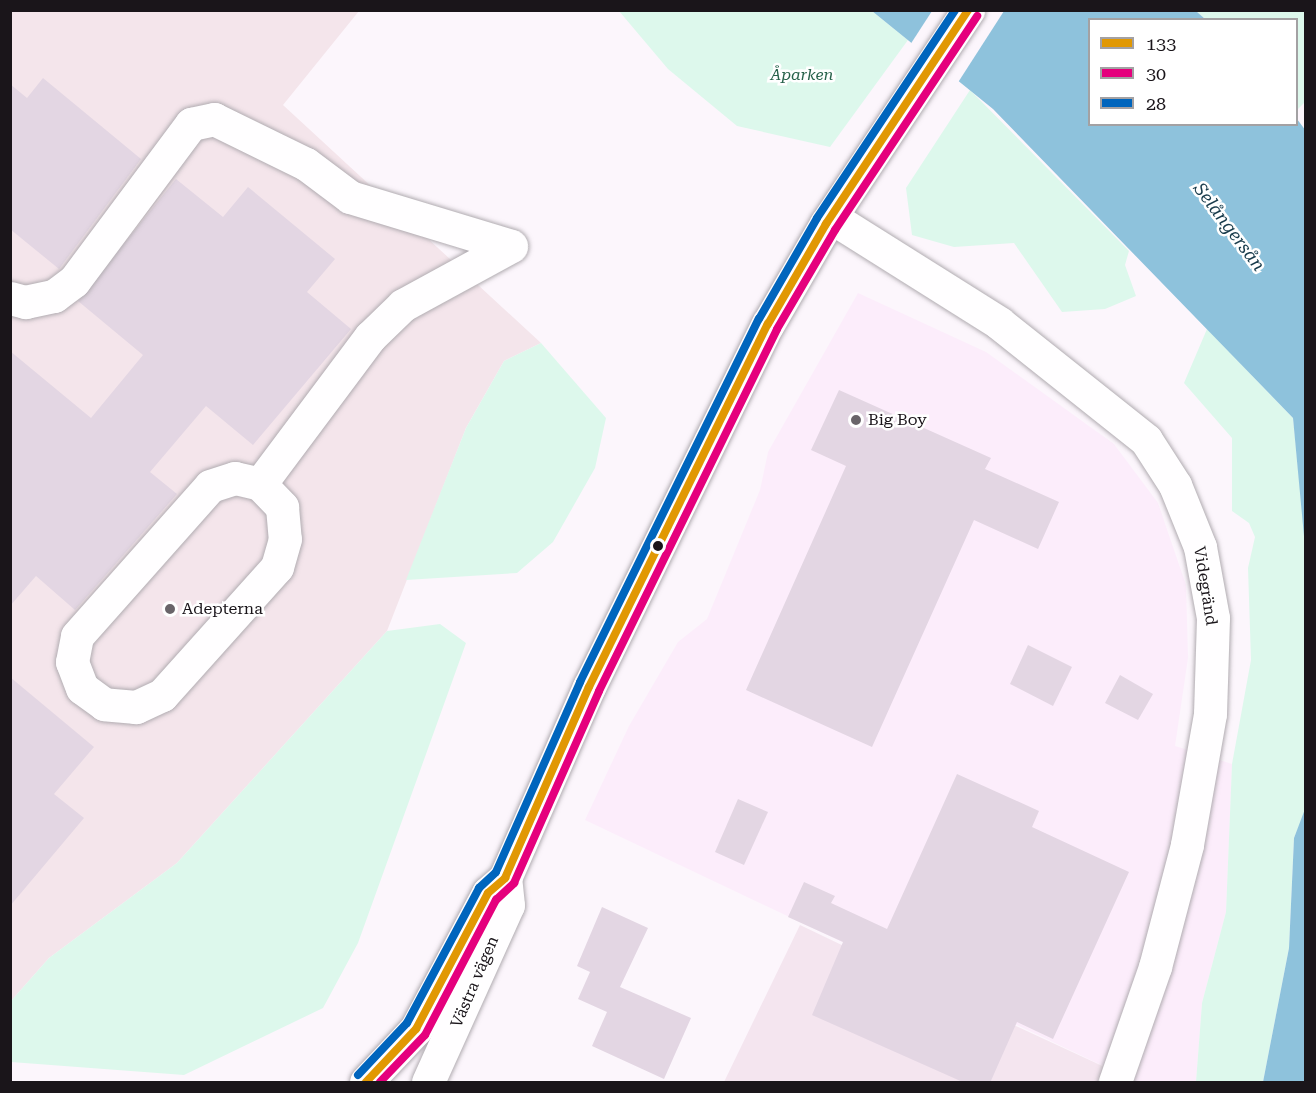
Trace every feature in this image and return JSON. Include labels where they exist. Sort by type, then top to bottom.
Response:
[{"type":"street","name":"Västra vägen","points":[[366,1083],[416,1029],[488,893],[505,878],[658,546],[768,324],[831,217],[968,10]]},
{"type":"street","points":[[10,298],[25,302],[54,296],[74,281],[191,124],[214,119],[306,164],[350,197],[512,246],[403,305],[370,337],[260,484]]},
{"type":"street","name":"Videgränd","points":[[831,217],[999,323],[1146,440],[1176,485],[1200,547],[1213,618],[1210,714],[1187,845],[1155,967],[1115,1083]]},
{"type":"street","points":[[235,478],[260,484],[282,507],[285,539],[277,567],[162,695],[136,707],[105,704],[82,688],[72,662],[77,636],[210,486],[235,478]]},
{"type":"street","name":"Västra vägen","points":[[428,1083],[508,905],[505,878]]},
{"type":"shaded area","points":[[11,11],[359,11],[283,105],[541,343],[504,361],[466,428],[387,631],[177,863],[49,958],[11,1001]]},
{"type":"shaded area","points":[[858,293],[986,352],[1114,444],[1158,503],[1186,585],[1188,658],[1175,746],[1232,764],[1226,912],[1202,1003],[1196,1082],[1137,1082],[585,820],[629,726],[678,642],[707,619],[760,490],[768,452]]},
{"type":"shaded area","points":[[800,925],[873,960],[1137,1082],[724,1082]]},
{"type":"green space","name":"Åparken","points":[[619,11],[872,11],[908,40],[830,147],[737,126],[668,69]]},
{"type":"green space","points":[[1196,11],[1305,11],[1305,102],[1298,109],[1298,18],[1204,18]]},
{"type":"green space","points":[[970,90],[1129,251],[1125,265],[1136,296],[1105,309],[1062,312],[1014,243],[954,247],[912,235],[906,188]]},
{"type":"green space","points":[[1207,329],[1293,418],[1306,547],[1306,809],[1294,838],[1289,948],[1263,1082],[1196,1082],[1202,1003],[1226,912],[1232,764],[1251,660],[1248,568],[1255,537],[1249,523],[1232,511],[1232,438],[1184,383]]},
{"type":"green space","points":[[541,343],[606,418],[595,468],[553,542],[517,573],[406,580],[466,428],[504,361]]},
{"type":"green space","points":[[440,624],[466,643],[358,943],[323,1008],[184,1075],[11,1062],[11,1001],[49,958],[177,863],[387,631]]},
{"type":"water","name":"Selångersån","points":[[872,11],[1196,11],[1204,18],[1088,18],[1088,126],[1298,126],[1298,120],[1306,131],[1305,547],[1293,418],[993,109]]},
{"type":"water","points":[[1305,809],[1305,1082],[1263,1082],[1289,948],[1294,838]]},
{"type":"pier","points":[[932,11],[1004,11],[957,84],[910,45]]},
{"type":"building","points":[[43,78],[141,159],[59,269],[10,229],[10,84],[27,98]]},
{"type":"building","points":[[176,179],[223,217],[248,187],[335,259],[307,292],[351,329],[253,445],[206,406],[150,472],[177,494],[75,610],[36,576],[10,606],[10,351],[91,418],[143,355],[78,301]]},
{"type":"building","points":[[839,390],[991,458],[985,469],[1059,502],[1038,549],[974,520],[872,747],[746,690],[846,466],[811,450]]},
{"type":"building","points":[[1028,645],[1072,667],[1053,706],[1010,684]]},
{"type":"building","points":[[1120,675],[1153,694],[1138,720],[1105,703]]},
{"type":"building","points":[[10,677],[94,747],[54,794],[84,818],[10,906]]},
{"type":"building","points":[[957,774],[1039,811],[1032,827],[1129,872],[1053,1039],[1017,1022],[990,1083],[965,1083],[812,1015],[843,942],[788,917],[804,882],[835,896],[831,903],[887,929]]},
{"type":"building","points":[[738,799],[768,812],[744,865],[715,852]]},
{"type":"building","points":[[602,907],[648,928],[620,987],[691,1018],[664,1079],[592,1046],[607,1012],[578,999],[590,972],[577,966]]},
{"type":"transit line","name":"28","points":[[358,1075],[407,1023],[479,888],[496,872],[580,682],[759,319],[817,218],[955,10]]},
{"type":"transit line","name":"133","points":[[366,1082],[416,1029],[488,893],[505,878],[589,687],[768,324],[826,224],[968,10]]},
{"type":"transit line","name":"30","points":[[380,1082],[425,1035],[496,900],[514,883],[599,691],[777,329],[835,230],[977,16]]},
{"type":"place","name":"Big Boy","points":[[856,420]]},
{"type":"place","name":"Adepterna","points":[[170,609]]}]
